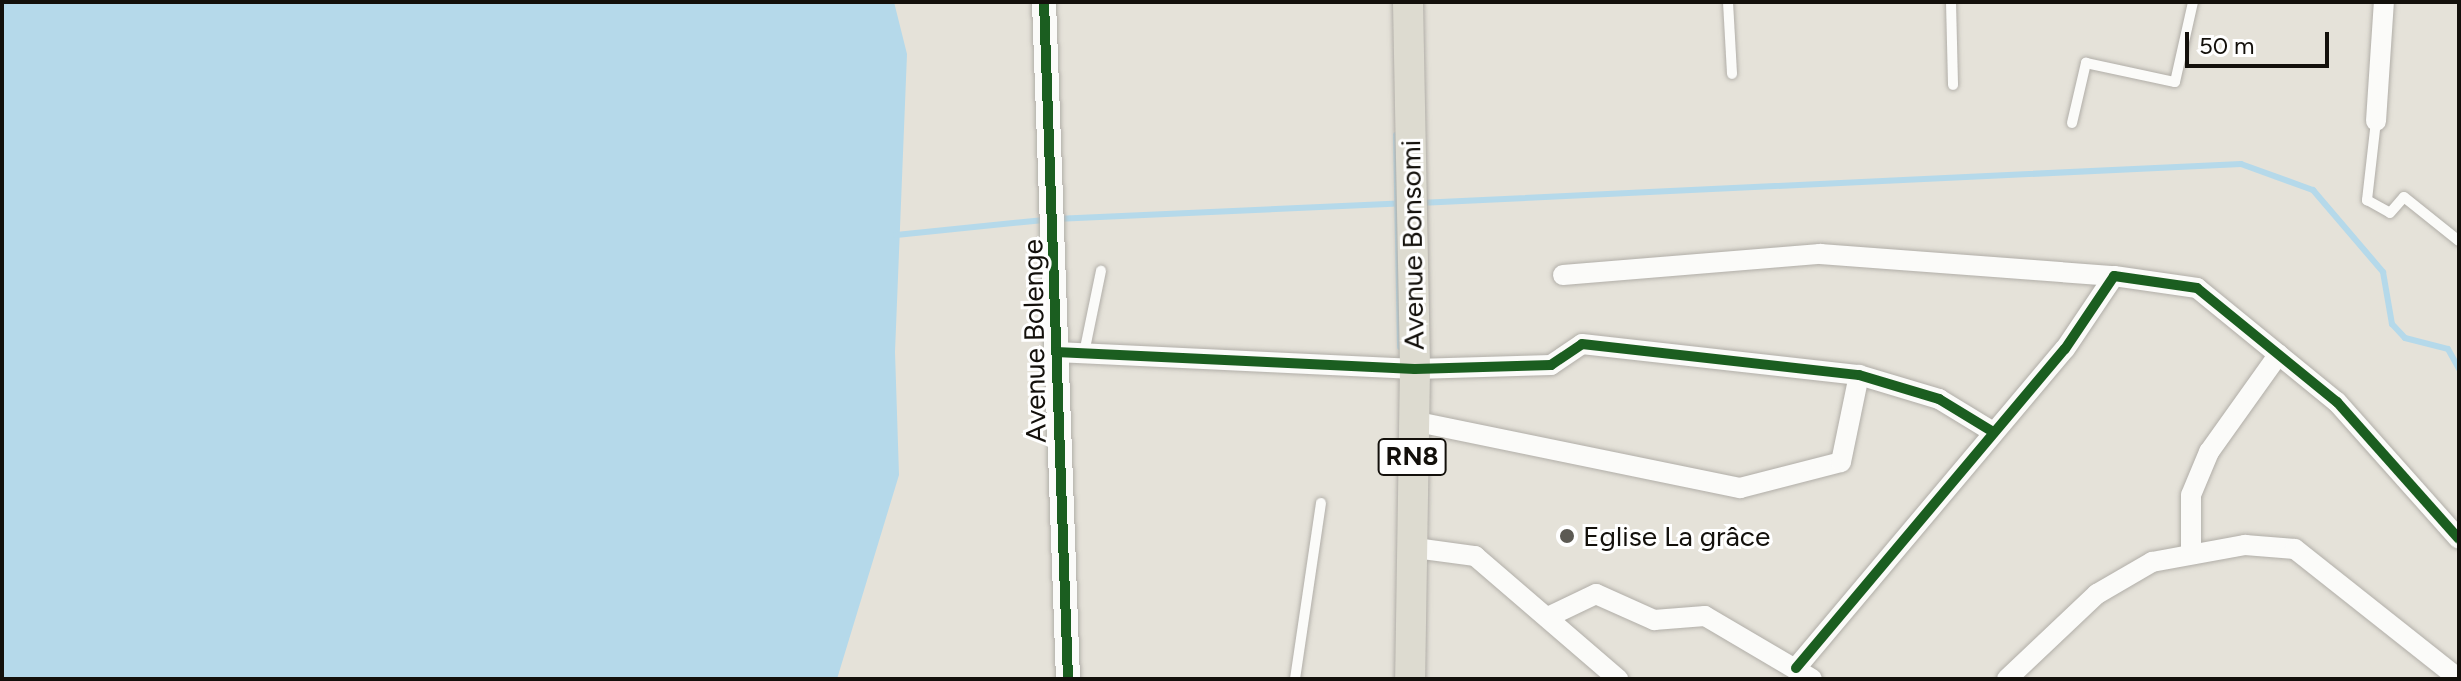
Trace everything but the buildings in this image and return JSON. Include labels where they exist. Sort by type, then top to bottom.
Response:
[{"type":"main road","name":"Avenue Bonsomi","points":[[1408,2],[1415,369],[1408,547],[1410,679]]},
{"type":"street","name":"Avenue Bolenge","points":[[1044,2],[1057,242],[1056,352],[1068,679]]},
{"type":"street","points":[[2376,121],[2384,2]]},
{"type":"street","points":[[1563,275],[1820,254],[2114,276],[2197,288],[2337,402],[2459,539]]},
{"type":"street","points":[[1550,616],[1596,594],[1654,620],[1705,616],[1804,674],[1993,432],[2065,349],[2114,276]]},
{"type":"street","points":[[1056,352],[1415,369],[1551,365],[1582,344],[1859,375],[1939,399],[1993,432]]},
{"type":"street","points":[[2191,551],[2191,495],[2209,452],[2279,354]]},
{"type":"street","points":[[1413,421],[1740,488],[1841,462],[1859,375]]},
{"type":"street","points":[[1408,547],[1475,556],[1550,616],[1618,679]]},
{"type":"street","points":[[2007,679],[2097,594],[2152,562],[2191,551],[2295,549],[2459,679]]},
{"type":"lane","points":[[1728,2],[1732,74]]},
{"type":"lane","points":[[1951,2],[1953,85]]},
{"type":"lane","points":[[2072,123],[2086,63],[2175,82],[2193,2]]},
{"type":"lane","points":[[2376,121],[2367,200],[2390,213],[2404,197],[2459,241]]},
{"type":"lane","points":[[1084,353],[1101,271]]},
{"type":"lane","points":[[1295,679],[1321,503]]},
{"type":"water","points":[[2,2],[894,2],[907,54],[895,352],[899,475],[837,679],[2,679]]},
{"type":"waterway","points":[[1396,135],[1400,347]]},
{"type":"waterway","points":[[1419,203],[2241,164],[2313,190],[2383,272],[2392,324],[2405,338],[2448,349],[2459,369]]},
{"type":"waterway","points":[[1055,219],[1404,203]]},
{"type":"waterway","points":[[896,235],[1044,220]]},
{"type":"cycle path","points":[[1044,2],[1068,679]]},
{"type":"cycle path","points":[[1796,668],[2065,349],[2114,276],[2197,288],[2337,402],[2459,539]]},
{"type":"cycle path","points":[[1056,352],[1415,369],[1551,365],[1582,344],[1859,375],[1939,399],[1993,432]]},
{"type":"place","name":"Eglise La grâce","points":[[1567,536]]}]
